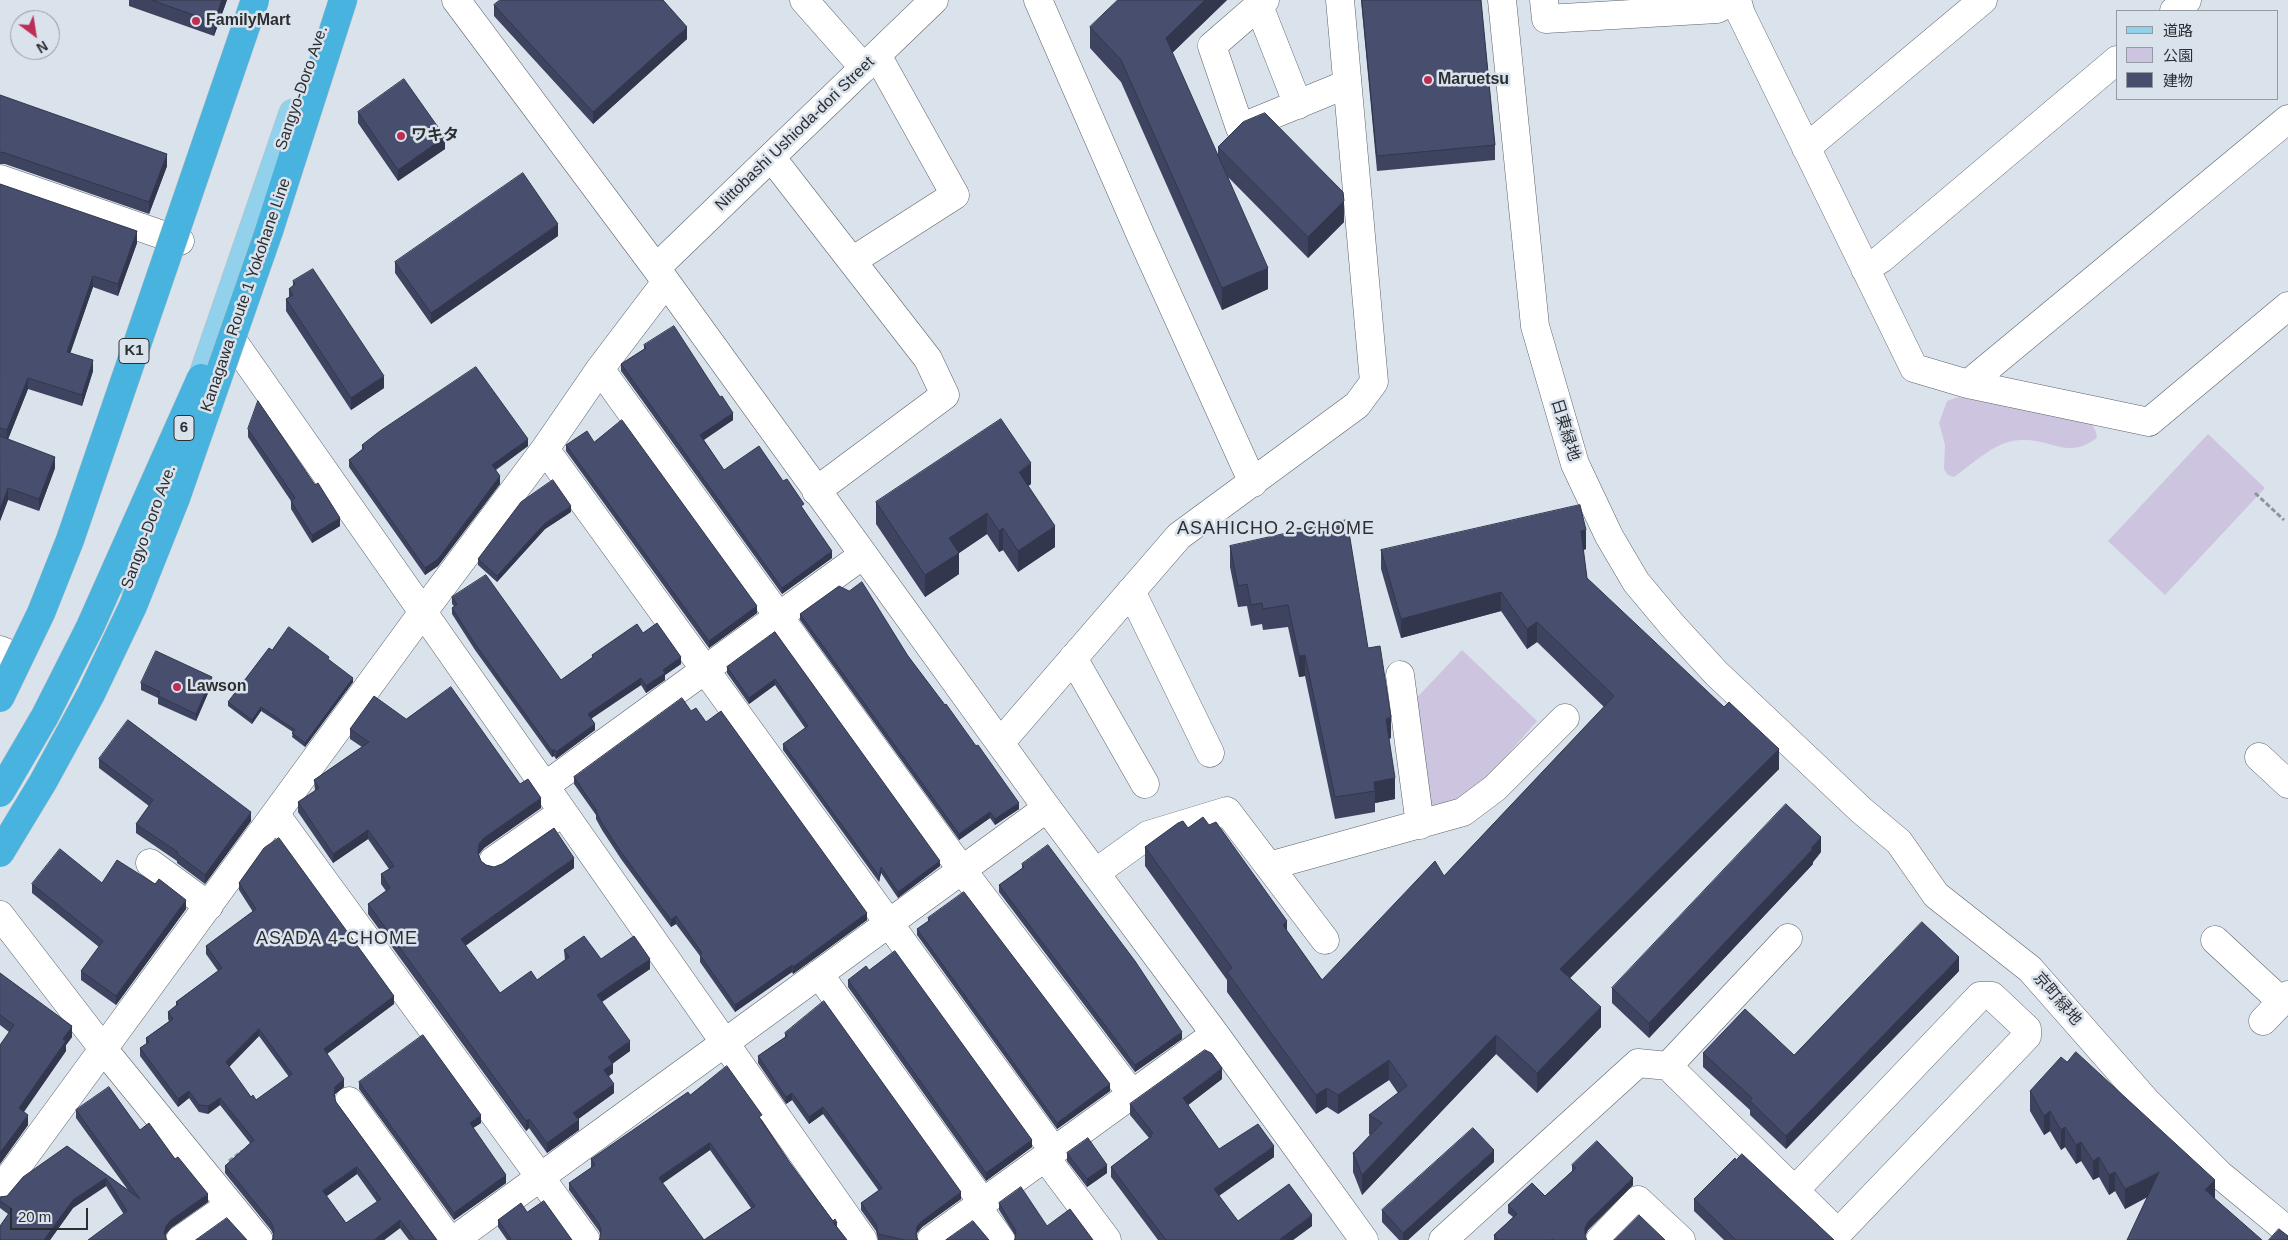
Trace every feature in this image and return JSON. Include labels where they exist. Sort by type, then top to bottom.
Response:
[{"type":"highway","name":"K1","points":[[0,698],[41,613],[73,530],[255,0]]},
{"type":"highway","name":"Kanagawa Route 1 Yokohane Line","points":[[0,853],[43,782],[91,694],[133,606],[176,498],[269,231],[343,0]]},
{"type":"highway","points":[[0,793],[44,716],[90,627],[149,492],[269,231]]},
{"type":"highway","points":[[0,710],[41,613]]},
{"type":"main road","points":[[0,681],[6,652],[44,592],[129,386],[266,0]]},
{"type":"main road","name":"Sangyo-Doro Ave.","points":[[0,840],[55,746],[119,611],[221,324],[331,0]]},
{"type":"street","points":[[456,0],[661,275],[863,556],[1215,1034],[1358,1238]]},
{"type":"street","points":[[804,0],[871,61],[955,195],[852,261]]},
{"type":"street","name":"Nittobashi Ushioda-dori Street","points":[[0,1190],[423,612],[545,449],[661,275],[771,157],[934,0]]},
{"type":"street","points":[[1038,0],[1141,236],[1253,483]]},
{"type":"street","points":[[1000,743],[1179,536],[1357,405],[1374,382],[1340,0]]},
{"type":"street","name":"日東緑地","points":[[1502,0],[1535,326],[1575,464],[1609,536],[1636,582],[1716,673],[1822,773]]},
{"type":"street","points":[[1544,0],[1546,19],[1718,9],[1743,3],[1806,148],[1914,368],[1968,384],[2149,422],[2288,306]]},
{"type":"street","points":[[1806,148],[1982,0]]},
{"type":"street","points":[[2175,10],[2187,0]]},
{"type":"street","points":[[1298,105],[1262,3],[1212,46],[1240,128],[1298,105],[1347,84]]},
{"type":"street","points":[[1865,269],[1881,259],[2116,61]]},
{"type":"street","points":[[1968,384],[2288,119]]},
{"type":"street","points":[[771,157],[928,359],[945,395],[816,491]]},
{"type":"street","points":[[0,178],[180,241]]},
{"type":"street","points":[[221,324],[863,1240]]},
{"type":"street","points":[[600,369],[962,870],[1132,1094]]},
{"type":"street","points":[[545,449],[889,923],[1050,1154],[1107,1240]]},
{"type":"street","points":[[545,786],[863,556]]},
{"type":"street","points":[[1131,591],[1210,753]]},
{"type":"street","points":[[1073,658],[1145,784]]},
{"type":"street","points":[[1400,675],[1420,825]]},
{"type":"street","points":[[1269,866],[1463,812],[1494,788],[1565,718]]},
{"type":"street","points":[[2259,758],[2288,784]]},
{"type":"street","name":"京町緑地","points":[[1822,773],[1899,842],[1936,895],[2030,969],[2148,1103],[2212,1168],[2288,1230]]},
{"type":"street","points":[[349,1100],[453,1240],[1047,808]]},
{"type":"street","points":[[1095,873],[1148,835],[1227,811],[1325,940]]},
{"type":"street","points":[[493,861],[563,812]]},
{"type":"street","points":[[276,815],[586,1240]]},
{"type":"street","points":[[150,863],[209,906]]},
{"type":"street","points":[[0,914],[104,1050],[259,1240]]},
{"type":"street","points":[[1668,1066],[1788,938]]},
{"type":"street","points":[[2215,940],[2285,998],[2263,1021]]},
{"type":"street","points":[[819,974],[980,1205],[1001,1240]]},
{"type":"street","points":[[1442,1240],[1638,1063],[1668,1066],[1838,1232],[2027,1036],[2027,1029],[1992,996],[1980,996],[1795,1190]]},
{"type":"street","points":[[931,1240],[1215,1034]]},
{"type":"street","points":[[1600,1240],[1638,1200],[1681,1240]]},
{"type":"street","points":[[180,1240],[230,1204]]},
{"type":"path","points":[[2255,493],[2284,520]]},
{"type":"path","points":[[208,1177],[245,1148]]},
{"type":"green space","points":[[1958,397],[2090,420],[2097,438],[2086,444],[2068,448],[2043,442],[2012,441],[1994,448],[1954,477],[1948,475],[1944,469],[1945,445],[1939,423],[1947,401]]},
{"type":"green space","points":[[2208,434],[2265,488],[2165,595],[2108,541]]},
{"type":"green space","points":[[1462,650],[1537,721],[1482,782],[1457,801],[1440,806],[1423,803],[1409,706]]},
{"type":"building","points":[[152,0],[222,0],[214,22]]},
{"type":"building","points":[[500,0],[663,0],[687,27],[593,112],[494,5]]},
{"type":"building","points":[[1118,0],[1205,0],[1166,38],[1268,268],[1222,288],[1121,60],[1090,27]]},
{"type":"building","name":"Maruetsu","points":[[1362,0],[1481,0],[1495,145],[1377,156]]},
{"type":"building","name":"ワキタ","points":[[404,79],[445,137],[398,170],[358,112]]},
{"type":"building","points":[[0,95],[167,154],[149,202],[0,152]]},
{"type":"building","points":[[1265,113],[1343,192],[1344,201],[1308,237],[1218,147],[1243,122]]},
{"type":"building","points":[[523,173],[558,224],[431,313],[395,262]]},
{"type":"building","points":[[0,184],[137,231],[118,284],[93,276],[67,352],[93,360],[82,395],[28,378],[7,430],[0,428]]},
{"type":"building","points":[[313,269],[384,376],[351,398],[286,299],[293,295],[289,289],[295,284],[293,281]]},
{"type":"building","points":[[674,326],[720,397],[722,396],[733,413],[700,435],[724,470],[759,446],[783,481],[787,479],[804,504],[801,506],[832,551],[782,588],[621,364],[646,348],[644,345]]},
{"type":"building","points":[[476,367],[528,439],[492,465],[500,476],[438,559],[425,568],[349,460],[364,448],[362,445],[380,431]]},
{"type":"building","points":[[258,401],[315,485],[318,483],[340,518],[312,535],[291,501],[295,498],[248,429]]},
{"type":"building","points":[[1001,419],[1031,463],[1019,472],[1055,526],[1018,551],[1003,528],[999,531],[987,513],[949,538],[959,553],[925,575],[876,502]]},
{"type":"building","points":[[622,420],[757,606],[709,641],[566,445],[587,431],[594,442]]},
{"type":"building","points":[[0,436],[55,457],[39,499],[8,488],[0,510]]},
{"type":"building","points":[[553,480],[571,506],[545,523],[497,576],[478,559],[521,502]]},
{"type":"building","points":[[1580,505],[1586,530],[1581,531],[1587,578],[1724,707],[1729,702],[1779,749],[1560,969],[1601,1007],[1537,1073],[1496,1035],[1362,1175],[1353,1153],[1382,1123],[1369,1115],[1407,1086],[1389,1060],[1338,1095],[1327,1088],[1316,1095],[1227,972],[1232,968],[1145,847],[1183,821],[1188,828],[1203,817],[1209,825],[1216,822],[1287,921],[1283,925],[1322,980],[1435,861],[1444,876],[1614,696],[1537,622],[1527,629],[1501,592],[1401,619],[1381,550]]},
{"type":"building","points":[[1347,520],[1368,648],[1380,646],[1391,717],[1386,719],[1395,778],[1374,782],[1375,791],[1335,797],[1305,655],[1299,656],[1288,605],[1263,609],[1262,603],[1251,605],[1247,584],[1238,586],[1230,546]]},
{"type":"building","points":[[486,575],[561,680],[593,657],[592,655],[637,624],[643,633],[657,623],[681,657],[663,670],[665,673],[646,686],[641,678],[588,714],[595,724],[556,752],[554,749],[552,751],[475,644],[452,608],[457,604],[452,597]]},
{"type":"building","points":[[862,582],[908,656],[976,746],[978,745],[1019,803],[995,819],[990,812],[959,834],[800,614],[839,586],[849,591]]},
{"type":"building","points":[[289,627],[353,678],[305,743],[292,733],[295,730],[261,707],[252,720],[228,702],[269,648],[272,650]]},
{"type":"building","points":[[775,632],[940,861],[898,892],[881,867],[879,876],[783,744],[808,726],[775,679],[749,698],[727,667]]},
{"type":"building","name":"Lawson","points":[[156,651],[212,677],[196,714],[158,696],[160,692],[141,683]]},
{"type":"building","points":[[451,687],[520,784],[528,779],[541,798],[484,838],[479,844],[478,853],[481,861],[486,865],[494,867],[502,864],[554,828],[574,858],[461,939],[500,993],[531,971],[537,980],[569,957],[564,950],[584,936],[601,959],[634,936],[650,959],[597,995],[630,1041],[608,1057],[613,1064],[604,1070],[614,1084],[573,1113],[579,1120],[547,1143],[529,1119],[526,1121],[368,904],[390,888],[381,874],[394,866],[368,830],[333,854],[298,802],[319,788],[314,780],[369,742],[350,729],[374,696],[406,719]]},
{"type":"building","points":[[682,698],[691,711],[696,708],[706,722],[721,711],[867,913],[793,967],[792,965],[735,1005],[700,955],[702,953],[676,916],[671,920],[621,852],[574,777]]},
{"type":"building","points":[[128,720],[251,812],[205,875],[177,854],[178,852],[136,824],[153,800],[99,759]]},
{"type":"building","points":[[1786,804],[1821,837],[1811,848],[1813,849],[1649,1023],[1612,988]]},
{"type":"building","points":[[279,838],[394,996],[324,1049],[344,1079],[335,1087],[334,1095],[336,1102],[437,1240],[415,1240],[400,1220],[374,1240],[272,1240],[274,1230],[271,1222],[225,1166],[254,1140],[220,1098],[208,1106],[199,1105],[189,1091],[178,1099],[140,1048],[149,1042],[146,1038],[173,1019],[168,1012],[178,1004],[176,1002],[222,968],[206,946],[256,909],[239,883],[264,848]],"holes":[[[259,1029],[292,1074],[256,1100],[253,1095],[251,1097],[226,1062]],[[357,1167],[381,1199],[346,1223],[323,1191]]]},
{"type":"building","points":[[1048,845],[1135,961],[1182,1032],[1135,1065],[999,885],[1024,867],[1022,864]]},
{"type":"building","points":[[60,849],[102,883],[117,860],[155,884],[159,879],[186,900],[116,996],[81,971],[103,941],[32,884]]},
{"type":"building","points":[[964,892],[1110,1084],[1057,1123],[917,929],[930,920],[928,918]]},
{"type":"building","points":[[1922,922],[1959,957],[1786,1136],[1750,1101],[1752,1098],[1703,1053],[1745,1009],[1794,1055]]},
{"type":"building","points":[[895,951],[1032,1140],[986,1173],[848,980],[866,966],[869,970]]},
{"type":"building","points":[[0,973],[72,1026],[63,1039],[66,1041],[19,1108],[28,1115],[0,1153],[0,1045],[14,1025],[0,1015]]},
{"type":"building","points":[[824,1001],[961,1192],[917,1226],[916,1235],[918,1240],[905,1240],[878,1234],[876,1224],[861,1203],[882,1188],[823,1107],[809,1117],[792,1093],[786,1097],[758,1056],[787,1036],[785,1033]]},
{"type":"building","points":[[423,1035],[481,1115],[470,1123],[506,1175],[454,1213],[359,1082]]},
{"type":"building","points":[[1205,1050],[1211,1053],[1222,1068],[1183,1098],[1219,1149],[1258,1124],[1274,1146],[1214,1189],[1238,1221],[1289,1184],[1312,1215],[1279,1240],[1166,1240],[1111,1167],[1152,1136],[1150,1134],[1153,1133],[1130,1104]]},
{"type":"building","points":[[2076,1052],[2215,1180],[2205,1190],[2262,1240],[2127,1240],[2159,1172],[2125,1189],[2115,1172],[2109,1175],[2099,1157],[2093,1161],[2081,1142],[2076,1145],[2065,1127],[2061,1130],[2050,1111],[2044,1116],[2030,1091],[2061,1057],[2067,1062]]},
{"type":"building","points":[[727,1066],[762,1115],[759,1117],[790,1163],[833,1221],[835,1219],[837,1223],[833,1222],[847,1240],[704,1240],[599,1240],[601,1230],[599,1224],[569,1183],[595,1165],[591,1159],[688,1092],[690,1095]],"holes":[[[710,1143],[755,1206],[704,1240],[659,1178]]]},
{"type":"building","points":[[109,1087],[140,1130],[149,1123],[175,1159],[178,1157],[208,1194],[171,1220],[166,1226],[164,1233],[167,1240],[88,1240],[127,1211],[106,1178],[73,1200],[44,1240],[0,1240],[0,1226],[12,1209],[0,1201],[0,1197],[7,1196],[23,1177],[67,1146],[140,1199],[76,1110]]},
{"type":"building","points":[[1473,1128],[1494,1150],[1403,1233],[1382,1210]]},
{"type":"building","points":[[1088,1138],[1107,1165],[1087,1179],[1067,1153]]},
{"type":"building","points":[[1597,1141],[1633,1178],[1588,1222],[1585,1228],[1587,1240],[1498,1240],[1494,1235],[1517,1214],[1508,1205],[1532,1183],[1545,1196],[1576,1168],[1572,1165]]},
{"type":"building","points":[[1742,1154],[1834,1240],[1736,1240],[1694,1199],[1735,1158],[1736,1160]]},
{"type":"building","points":[[1021,1187],[1047,1226],[1070,1209],[1093,1240],[1014,1240],[1016,1231],[999,1203]]},
{"type":"building","points":[[544,1201],[572,1240],[509,1240],[511,1239],[498,1220],[521,1203],[527,1212]]},
{"type":"building","points":[[1639,1215],[1665,1240],[1614,1240]]},
{"type":"building","points":[[227,1218],[247,1240],[196,1240]]},
{"type":"building","points":[[973,1221],[989,1240],[946,1240]]},
{"type":"building","points":[[2279,1229],[2288,1236],[2288,1240],[2269,1240]]},
{"type":"place","name":"FamilyMart","points":[[196,21]]},
{"type":"place","name":"Maruetsu","points":[[1428,80]]},
{"type":"place","name":"ワキタ","points":[[401,136]]},
{"type":"place","name":"Lawson","points":[[177,687]]},
{"type":"district","name":"ASAHICHO 2-CHOME","points":[[1276,529]]},
{"type":"district","name":"ASADA 4-CHOME","points":[[337,939]]}]
